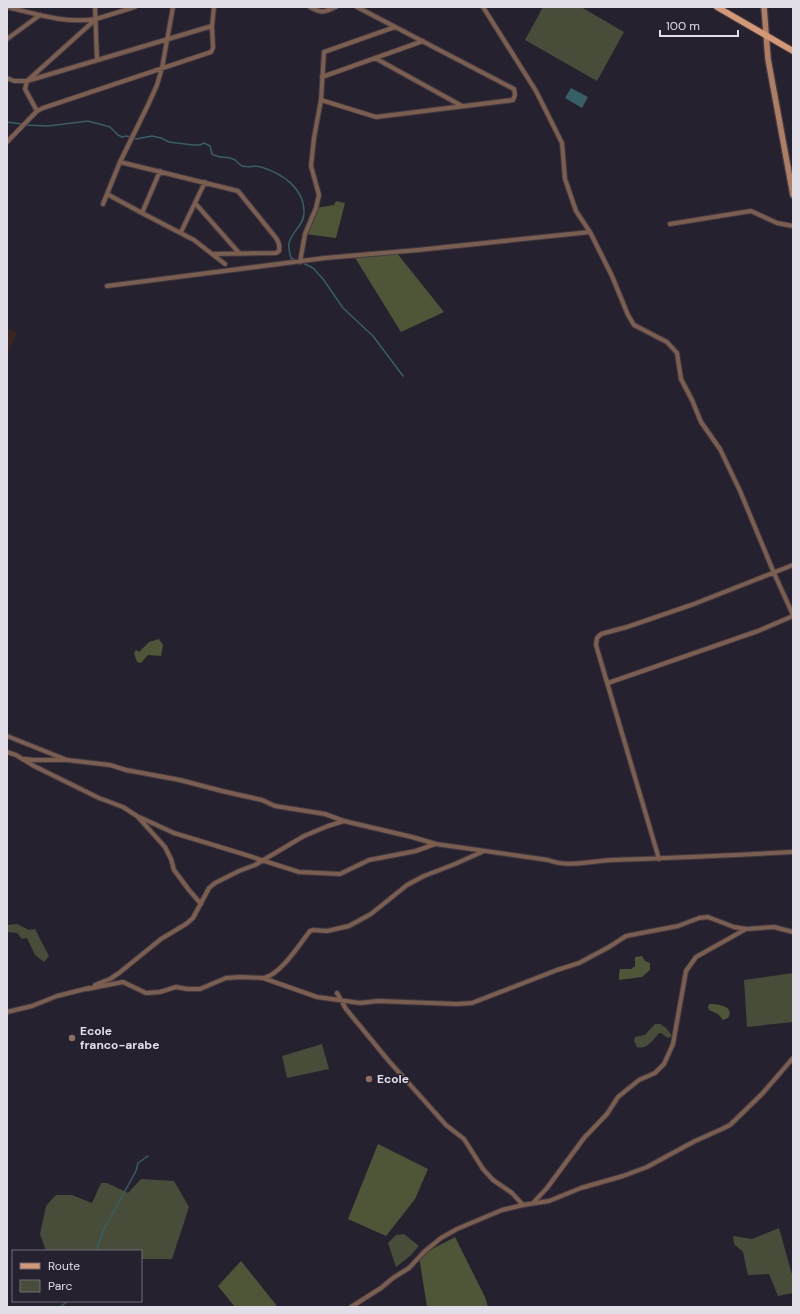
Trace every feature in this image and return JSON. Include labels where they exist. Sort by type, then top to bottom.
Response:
[{"type":"main road","points":[[717,7],[793,51]]},
{"type":"main road","points":[[764,7],[768,59],[793,195]]},
{"type":"street","points":[[7,7],[56,19],[84,21],[96,19],[134,7]]},
{"type":"street","points":[[95,7],[97,60]]},
{"type":"street","points":[[103,204],[120,162],[157,85],[162,68],[173,7]]},
{"type":"street","points":[[7,142],[37,111],[211,52],[213,48],[212,26],[214,7]]},
{"type":"street","points":[[310,7],[319,12],[324,12],[336,7]]},
{"type":"street","points":[[321,100],[376,117],[513,100],[515,95],[514,89],[357,7]]},
{"type":"street","points":[[483,7],[536,91],[562,143],[565,179],[576,212],[590,232],[612,276],[628,316],[634,325],[667,342],[677,353],[681,379],[701,422],[720,449],[740,491],[793,615],[758,631],[608,682]]},
{"type":"street","points":[[7,39],[40,15]]},
{"type":"street","points":[[37,111],[25,89],[27,81],[96,19]]},
{"type":"street","points":[[7,78],[14,81],[27,81],[212,26]]},
{"type":"street","points":[[300,262],[305,234],[316,208],[319,195],[311,166],[314,138],[321,100],[324,52],[396,27]]},
{"type":"street","points":[[322,77],[423,41]]},
{"type":"street","points":[[375,58],[462,106]]},
{"type":"street","points":[[120,162],[238,191],[279,242],[279,251],[276,253],[214,254]]},
{"type":"street","points":[[142,213],[160,171]]},
{"type":"street","points":[[181,232],[205,182]]},
{"type":"street","points":[[107,194],[181,232],[214,254],[225,264]]},
{"type":"street","points":[[195,202],[240,254]]},
{"type":"street","points":[[670,224],[751,211],[777,223],[793,226]]},
{"type":"street","points":[[107,286],[300,262],[590,232]]},
{"type":"street","points":[[660,859],[596,645],[597,638],[601,634],[627,627],[694,604],[793,566]]},
{"type":"street","points":[[7,736],[67,760]]},
{"type":"street","points":[[7,752],[99,798],[123,807],[137,816],[174,833],[299,872],[340,874],[369,860],[436,844]]},
{"type":"street","points":[[21,758],[110,764],[126,770],[180,780],[262,800],[275,806],[325,814],[344,821],[436,844],[548,860],[566,864],[611,860],[793,852]]},
{"type":"street","points":[[137,816],[165,847],[171,859],[174,870],[201,904]]},
{"type":"street","points":[[87,988],[110,979],[161,939],[186,924],[193,918],[206,891],[215,883],[262,861],[304,836],[344,821]]},
{"type":"street","points":[[7,1012],[32,1006],[57,996],[87,988],[123,982],[146,993],[160,992],[176,987],[187,989],[200,988],[226,978],[270,977],[293,954],[310,931],[327,931],[349,926],[371,914],[403,888],[424,876],[485,851]]},
{"type":"street","points":[[263,978],[317,997],[360,1003],[378,1001],[457,1004],[472,1003],[571,966],[609,947],[626,936],[678,926],[690,920],[699,918],[708,918],[734,927],[746,929],[769,927],[793,932]]},
{"type":"street","points":[[533,1203],[547,1188],[584,1138],[607,1114],[618,1097],[639,1080],[655,1074],[664,1064],[673,1044],[686,971],[690,963],[696,957],[746,929]]},
{"type":"street","points":[[337,993],[346,1009],[356,1022],[400,1074],[427,1102],[446,1125],[464,1139],[483,1170],[493,1180],[512,1193],[523,1205]]},
{"type":"street","points":[[351,1307],[409,1268],[425,1251],[457,1229],[502,1210],[549,1201],[581,1188],[623,1176],[647,1167],[695,1141],[722,1129],[730,1124],[762,1094],[793,1058]]},
{"type":"shaded area","points":[[571,88],[588,97],[582,108],[565,98]]},
{"type":"shaded area","points":[[336,201],[345,203],[336,238],[305,234],[316,208],[334,205]]},
{"type":"shaded area","points":[[396,252],[444,312],[401,332],[354,256]]},
{"type":"shaded area","points":[[7,328],[17,333],[7,354]]},
{"type":"shaded area","points":[[159,639],[163,645],[161,656],[148,655],[141,663],[137,662],[134,653],[136,650],[139,652],[149,642]]},
{"type":"shaded area","points":[[642,956],[645,961],[650,963],[650,970],[642,977],[619,980],[620,969],[631,969],[635,966],[635,957]]},
{"type":"shaded area","points":[[709,1004],[717,1004],[727,1008],[730,1014],[728,1018],[723,1020],[718,1014],[709,1010]]},
{"type":"shaded area","points":[[378,1144],[428,1169],[415,1199],[386,1236],[348,1219]]},
{"type":"shaded area","points":[[455,1237],[485,1297],[488,1307],[427,1307],[419,1256]]},
{"type":"shaded area","points":[[241,1261],[277,1306],[276,1307],[235,1307],[218,1286]]},
{"type":"green space","points":[[543,7],[581,7],[624,32],[597,81],[525,40]]},
{"type":"green space","points":[[17,924],[29,930],[35,929],[49,956],[44,962],[35,955],[27,938],[22,939],[17,933],[7,932],[7,925]]},
{"type":"green space","points":[[793,973],[793,1022],[747,1027],[744,980]]},
{"type":"green space","points":[[655,1024],[660,1024],[666,1028],[672,1036],[668,1038],[659,1033],[647,1046],[641,1048],[637,1047],[634,1041],[635,1037],[645,1035]]},
{"type":"green space","points":[[322,1044],[329,1069],[287,1078],[282,1056]]},
{"type":"green space","points":[[141,1179],[174,1181],[189,1207],[172,1259],[142,1259],[142,1250],[46,1250],[40,1234],[46,1206],[56,1195],[72,1195],[92,1203],[101,1183],[107,1183],[128,1193]]},
{"type":"green space","points":[[779,1228],[793,1278],[793,1293],[778,1296],[769,1274],[748,1275],[743,1252],[734,1244],[733,1236],[752,1239]]},
{"type":"green space","points":[[404,1234],[419,1246],[410,1256],[396,1267],[388,1243],[396,1235]]},
{"type":"waterway","points":[[25,125],[48,126],[88,121],[110,127],[122,137],[127,136],[136,139],[152,136],[169,142],[193,145],[200,145],[204,143],[210,146],[212,154],[215,156],[230,158],[242,166],[259,166],[276,173],[296,189],[301,196],[303,204],[304,213],[302,221],[293,235],[289,245],[291,258],[296,260]]},
{"type":"waterway","points":[[7,122],[22,124]]},
{"type":"waterway","points":[[301,262],[313,268],[323,279],[343,308],[373,336],[403,376]]},
{"type":"waterway","points":[[96,1250],[104,1229],[136,1171],[138,1163],[148,1156]]},
{"type":"waterway","points":[[60,1307],[67,1302]]},
{"type":"place","name":"Ecole franco-arabe","points":[[72,1038]]},
{"type":"place","name":"Ecole","points":[[369,1079]]}]
